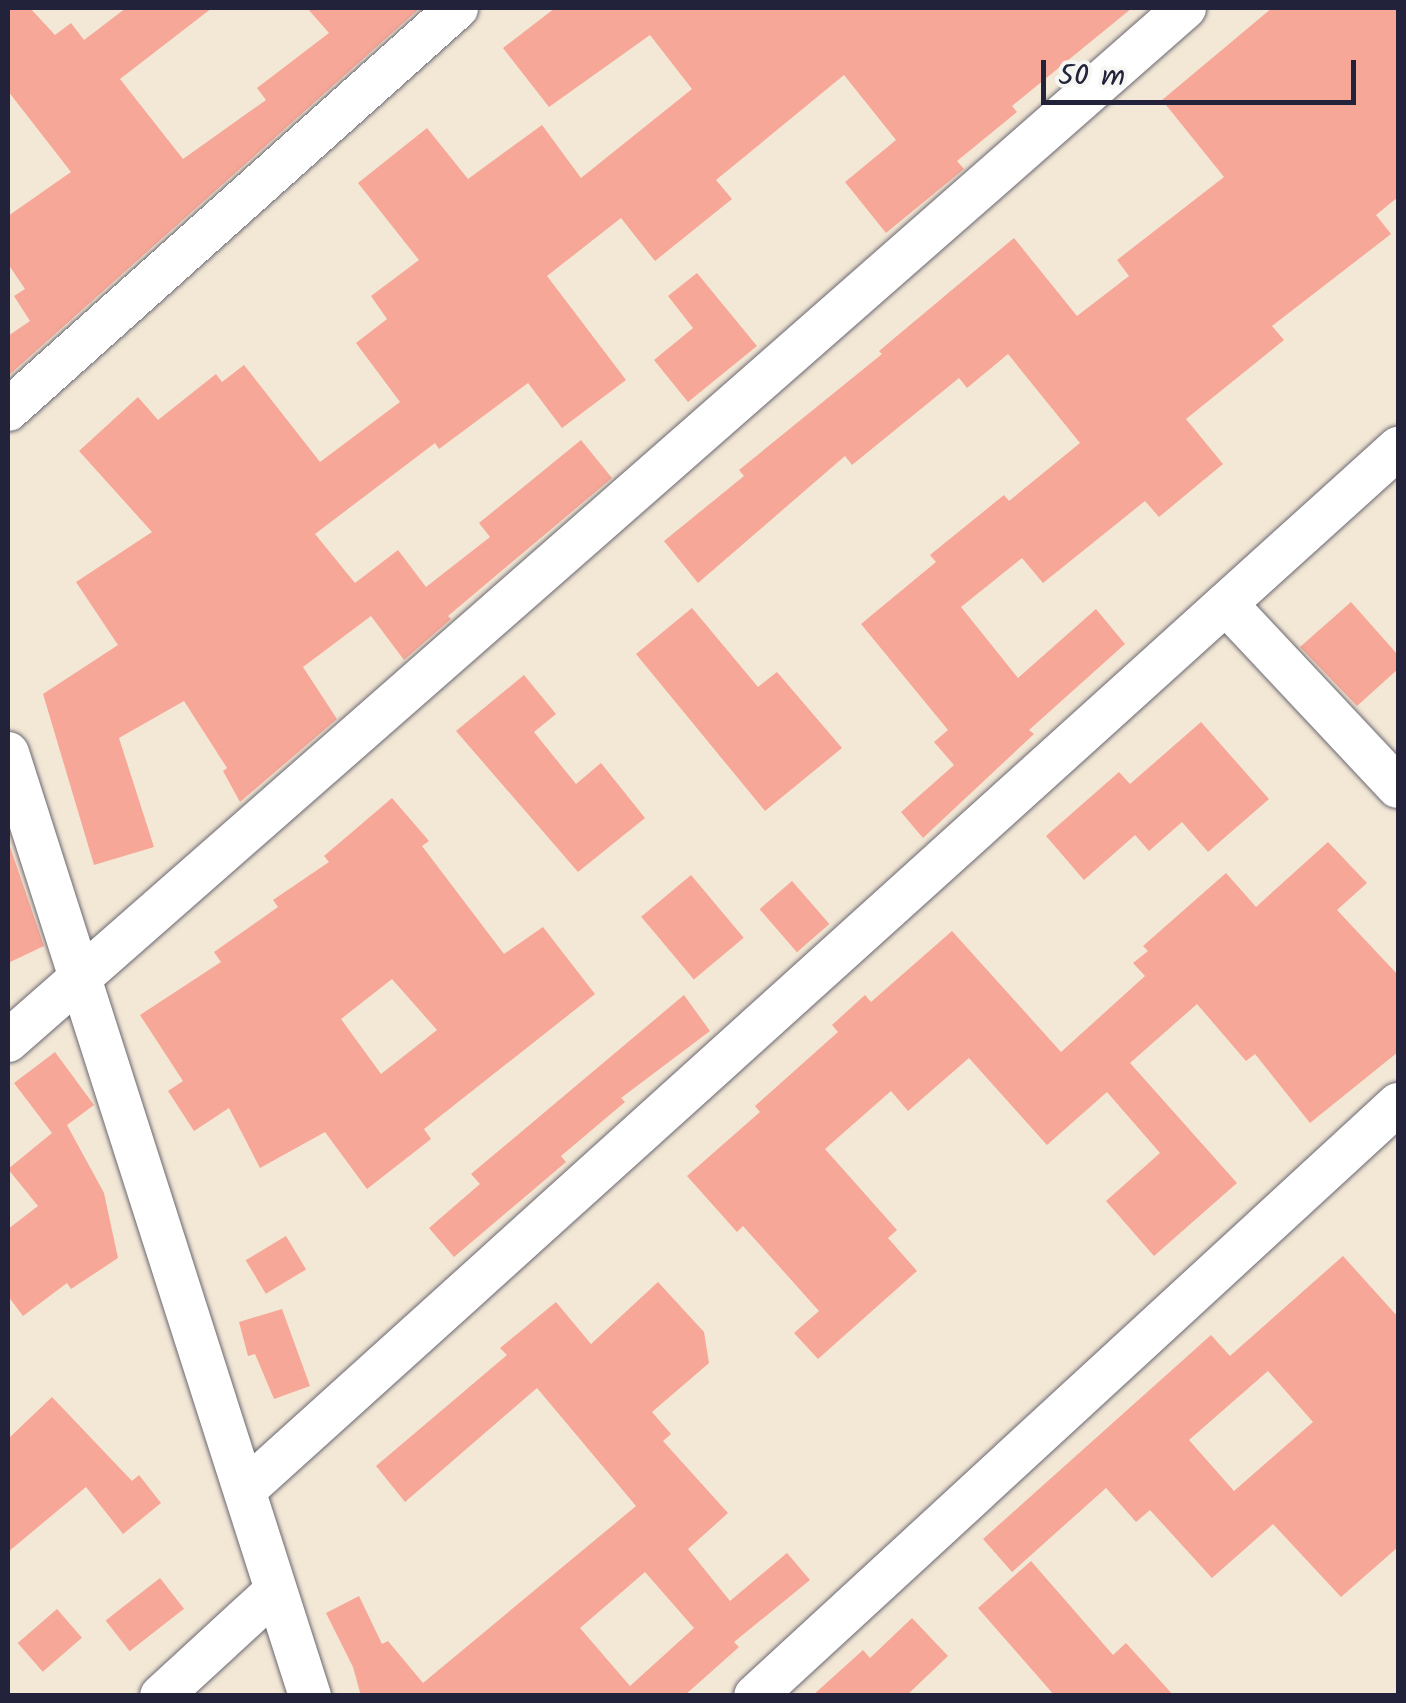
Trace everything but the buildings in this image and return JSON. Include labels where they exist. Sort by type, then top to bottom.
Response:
[{"type":"street","points":[[8,410],[458,8]]},
{"type":"street","points":[[8,1042],[1185,8]]},
{"type":"street","points":[[246,1489],[1398,448]]},
{"type":"street","points":[[1226,604],[1398,787]]},
{"type":"street","points":[[8,753],[310,1696]]},
{"type":"street","points":[[755,1696],[1398,1104]]},
{"type":"street","points":[[161,1696],[275,1591]]}]
